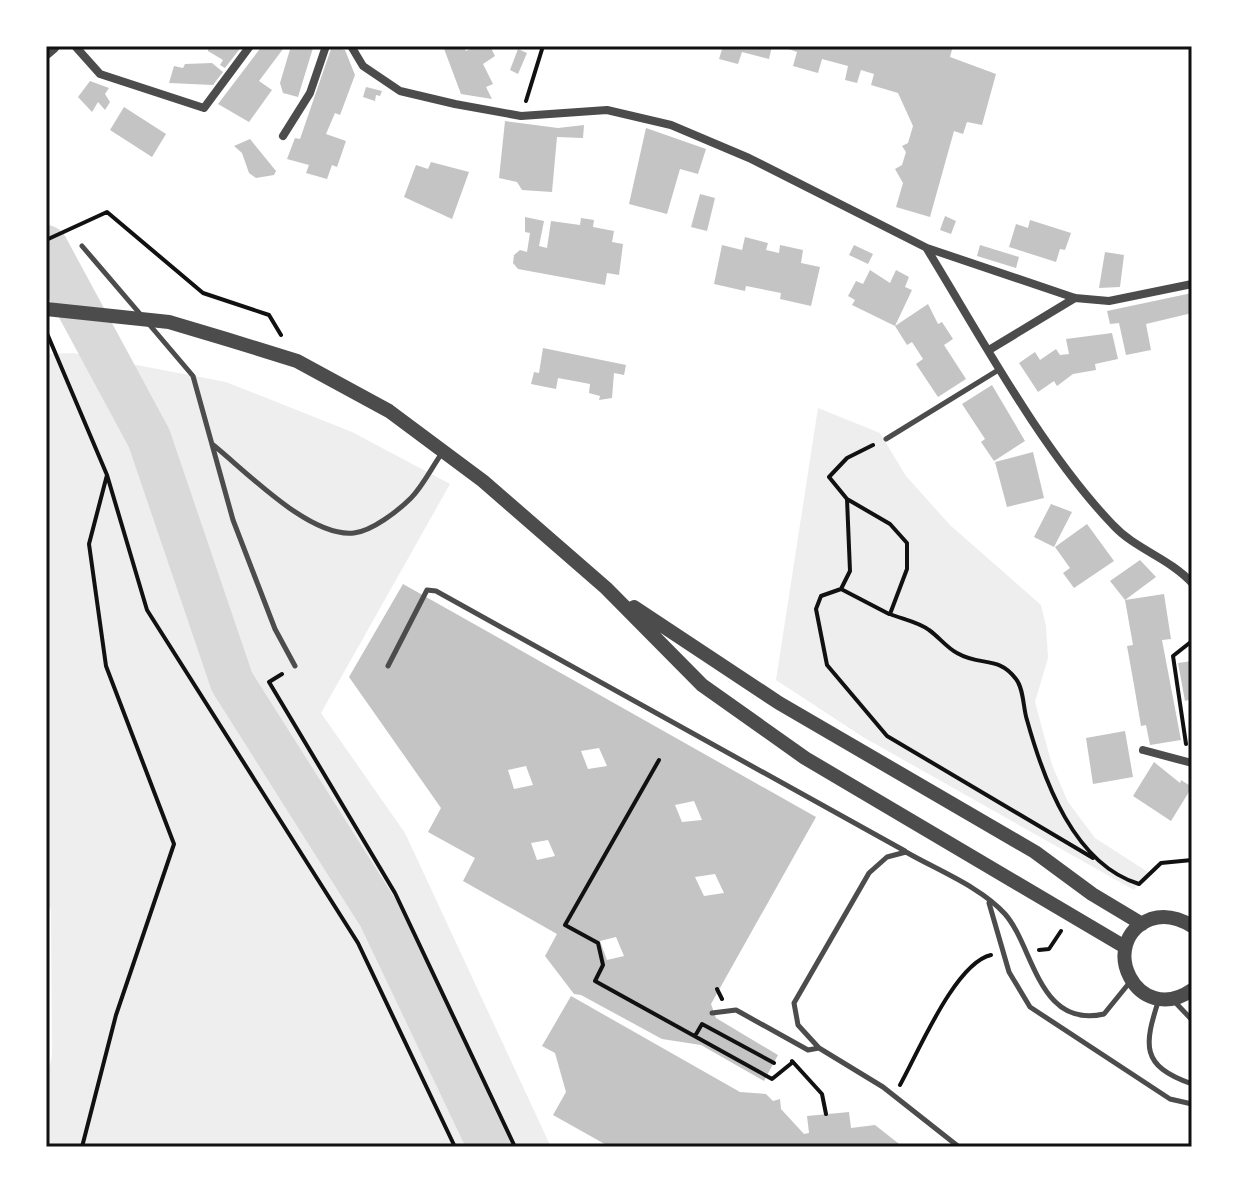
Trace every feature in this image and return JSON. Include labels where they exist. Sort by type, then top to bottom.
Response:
[{"type":"street","points":[[75,46],[100,74],[204,108],[250,46]]},
{"type":"street","points":[[283,136],[310,93],[326,46]]},
{"type":"street","points":[[351,46],[363,66],[400,91],[521,116],[607,110],[671,125],[749,158],[927,248],[1075,298],[1109,301],[1192,284]]},
{"type":"street","points":[[927,248],[1069,473],[1115,528],[1178,567],[1192,583]]},
{"type":"street","points":[[989,350],[1075,298]]},
{"type":"street","points":[[46,309],[169,322],[297,361],[389,411],[483,481],[606,588],[702,685],[805,758],[1125,947]]},
{"type":"street","points":[[606,588],[779,703],[1035,852],[1092,894],[1142,924]]},
{"type":"street","points":[[1143,750],[1192,763]]},
{"type":"street","points":[[1192,926],[1167,916],[1142,924],[1125,947],[1124,959],[1131,981],[1148,996],[1166,999],[1192,990]]},
{"type":"lane","points":[[82,246],[193,376],[233,520],[275,629],[295,666]]},
{"type":"lane","points":[[886,439],[1001,368]]},
{"type":"lane","points":[[211,443],[281,503],[319,526],[353,534],[371,527],[411,498],[443,451]]},
{"type":"lane","points":[[388,666],[427,590],[436,591],[906,852],[988,901],[1006,915],[1043,987],[1078,1015],[1104,1014],[1131,981]]},
{"type":"lane","points":[[906,852],[887,857],[869,873],[794,1003],[798,1025],[819,1048],[893,1096],[959,1147]]},
{"type":"lane","points":[[988,901],[1009,972],[1030,1007],[1170,1099],[1192,1104]]},
{"type":"lane","points":[[1192,1020],[1166,999],[1147,1036],[1149,1052],[1172,1077],[1192,1084]]},
{"type":"lane","points":[[712,1013],[736,1010],[808,1050],[819,1048]]},
{"type":"path","points":[[521,116],[543,46]]},
{"type":"path","points":[[46,240],[107,212],[203,293],[269,315],[297,361]]},
{"type":"path","points":[[82,222],[86,229]]},
{"type":"path","points":[[46,331],[107,475],[147,610],[358,943],[455,1147]]},
{"type":"path","points":[[886,439],[847,458],[829,477],[847,499],[890,524],[907,543],[907,569],[890,614]]},
{"type":"path","points":[[82,1147],[116,1015],[174,844],[106,666],[89,544],[107,475]]},
{"type":"path","points":[[847,499],[850,571],[841,589],[821,596],[816,609],[827,665],[887,736],[1120,878],[1139,884],[1161,863],[1192,860]]},
{"type":"path","points":[[841,589],[890,614],[926,627],[958,654],[1002,663],[1019,682],[1026,717],[1043,769],[1070,824],[1095,860]]},
{"type":"path","points":[[1185,739],[1173,656],[1192,641]]},
{"type":"path","points":[[295,666],[269,682],[395,893],[515,1147]]},
{"type":"path","points":[[659,760],[565,925],[598,943],[603,965],[595,981],[772,1079],[793,1062]]},
{"type":"path","points":[[1024,952],[1049,949],[1071,915]]},
{"type":"path","points":[[893,1096],[969,966],[979,957],[1003,955]]},
{"type":"path","points":[[695,1036],[702,1024],[774,1063]]},
{"type":"shaded area","points":[[73,353],[226,382],[352,432],[450,484],[321,713],[405,833],[551,1147],[46,1147],[46,1080],[52,1056],[51,910],[46,901],[46,354]]},
{"type":"shaded area","points":[[818,408],[880,433],[906,476],[950,525],[1041,605],[1048,658],[1035,702],[1052,765],[1068,802],[1095,838],[1148,872],[1134,890],[863,737],[776,680]]},
{"type":"building","points":[[208,46],[242,46],[225,68],[220,65],[223,60],[208,51]]},
{"type":"building","points":[[262,46],[283,49],[259,81],[272,90],[249,122],[218,104]]},
{"type":"building","points":[[291,46],[313,48],[298,97],[283,93],[280,83]]},
{"type":"building","points":[[332,46],[345,50],[355,75],[340,115],[335,113],[326,134],[346,141],[337,167],[332,165],[327,179],[306,173],[309,165],[287,159],[295,138],[300,139]]},
{"type":"building","points":[[443,46],[463,46],[466,51],[476,46],[490,46],[495,56],[483,64],[493,84],[486,87],[492,99],[461,94]]},
{"type":"building","points":[[723,46],[772,46],[769,59],[742,52],[738,64],[719,59]]},
{"type":"building","points":[[780,46],[953,46],[950,57],[996,74],[982,125],[967,122],[963,134],[954,131],[930,217],[896,207],[903,183],[895,169],[902,165],[906,152],[902,146],[908,143],[913,126],[898,93],[871,85],[874,74],[861,70],[857,83],[845,80],[848,66],[822,59],[818,73],[793,66],[797,52]]},
{"type":"building","points":[[518,49],[527,53],[518,74],[510,70]]},
{"type":"building","points":[[212,63],[223,72],[213,85],[169,83],[174,66],[183,68],[185,64]]},
{"type":"building","points":[[90,81],[109,88],[105,94],[110,102],[105,110],[98,102],[92,112],[78,97]]},
{"type":"building","points":[[366,87],[382,91],[380,96],[376,95],[375,101],[363,97]]},
{"type":"building","points":[[124,107],[166,134],[152,157],[110,130]]},
{"type":"building","points":[[505,121],[558,128],[584,125],[583,138],[557,137],[552,192],[522,190],[517,182],[499,178]]},
{"type":"building","points":[[646,128],[706,149],[698,174],[680,169],[667,214],[629,204]]},
{"type":"building","points":[[250,139],[276,171],[274,175],[256,178],[249,173],[242,153],[234,146]]},
{"type":"building","points":[[431,162],[469,172],[452,219],[404,197],[416,165],[428,169]]},
{"type":"building","points":[[700,194],[715,198],[707,231],[691,227]]},
{"type":"building","points":[[945,216],[956,221],[951,234],[940,230]]},
{"type":"building","points":[[525,217],[544,221],[539,246],[547,248],[551,221],[580,225],[581,218],[594,220],[593,227],[614,231],[612,242],[623,244],[619,275],[607,273],[605,285],[518,269],[513,263],[514,255],[520,250],[527,252],[530,233],[525,232]]},
{"type":"building","points":[[1030,220],[1071,233],[1065,250],[1060,249],[1056,262],[1009,247],[1016,224],[1028,228]]},
{"type":"building","points":[[745,237],[768,243],[766,250],[779,253],[780,245],[803,250],[801,263],[820,267],[811,306],[780,299],[781,293],[746,286],[745,291],[714,284],[722,245],[742,250]]},
{"type":"building","points":[[854,245],[873,254],[868,264],[849,255]]},
{"type":"building","points":[[980,245],[1019,257],[1016,268],[977,256]]},
{"type":"building","points":[[1105,252],[1124,255],[1120,287],[1099,288]]},
{"type":"building","points":[[870,270],[890,283],[896,270],[909,277],[905,287],[912,290],[895,326],[852,305],[855,300],[848,296],[856,281],[863,284]]},
{"type":"building","points":[[1192,293],[1192,313],[1146,324],[1151,350],[1126,355],[1119,323],[1110,324],[1107,311]]},
{"type":"building","points":[[928,304],[938,324],[942,322],[953,339],[944,345],[966,379],[938,397],[916,364],[923,359],[912,342],[907,345],[895,326]]},
{"type":"building","points":[[1112,333],[1118,359],[1095,364],[1096,370],[1073,374],[1057,386],[1054,381],[1038,392],[1019,363],[1035,352],[1040,360],[1056,349],[1060,355],[1069,354],[1066,339]]},
{"type":"building","points":[[543,348],[626,365],[624,375],[614,373],[612,398],[599,400],[600,396],[589,393],[590,384],[558,378],[556,389],[531,384],[534,372],[539,373]]},
{"type":"building","points":[[992,385],[1025,441],[994,461],[981,442],[985,439],[962,404]]},
{"type":"building","points":[[1033,452],[1044,498],[1007,507],[995,462]]},
{"type":"building","points":[[1051,504],[1072,512],[1054,547],[1034,537]]},
{"type":"building","points":[[1087,524],[1114,561],[1074,588],[1063,573],[1070,568],[1055,547]]},
{"type":"building","points":[[1140,560],[1156,577],[1125,600],[1110,581]]},
{"type":"building","points":[[403,584],[816,817],[711,1004],[716,1018],[778,1055],[764,1081],[701,1045],[662,1039],[574,994],[545,956],[557,934],[463,881],[475,858],[428,832],[441,808],[349,677]],"holes":[[[599,748],[607,766],[588,769],[581,751]],[[526,766],[533,785],[514,789],[508,770]],[[694,801],[702,820],[682,822],[675,805]],[[548,840],[555,856],[537,860],[531,843]],[[715,874],[724,893],[704,896],[695,877]],[[616,937],[624,956],[607,960],[600,941]]]},
{"type":"building","points":[[1164,594],[1171,639],[1162,640],[1181,740],[1150,745],[1146,725],[1141,726],[1127,646],[1133,645],[1125,600]]},
{"type":"building","points":[[1192,661],[1192,699],[1185,701],[1178,663]]},
{"type":"building","points":[[1125,731],[1133,777],[1093,784],[1086,738]]},
{"type":"building","points":[[1154,762],[1180,783],[1181,780],[1192,787],[1171,821],[1133,796]]},
{"type":"building","points":[[571,996],[740,1092],[766,1094],[773,1101],[780,1099],[781,1109],[804,1134],[809,1133],[807,1116],[849,1112],[851,1128],[875,1125],[903,1147],[610,1147],[553,1115],[566,1092],[555,1053],[542,1046]]},
{"type":"waterway","points":[[46,247],[149,438],[232,682],[380,916],[490,1147]]}]
